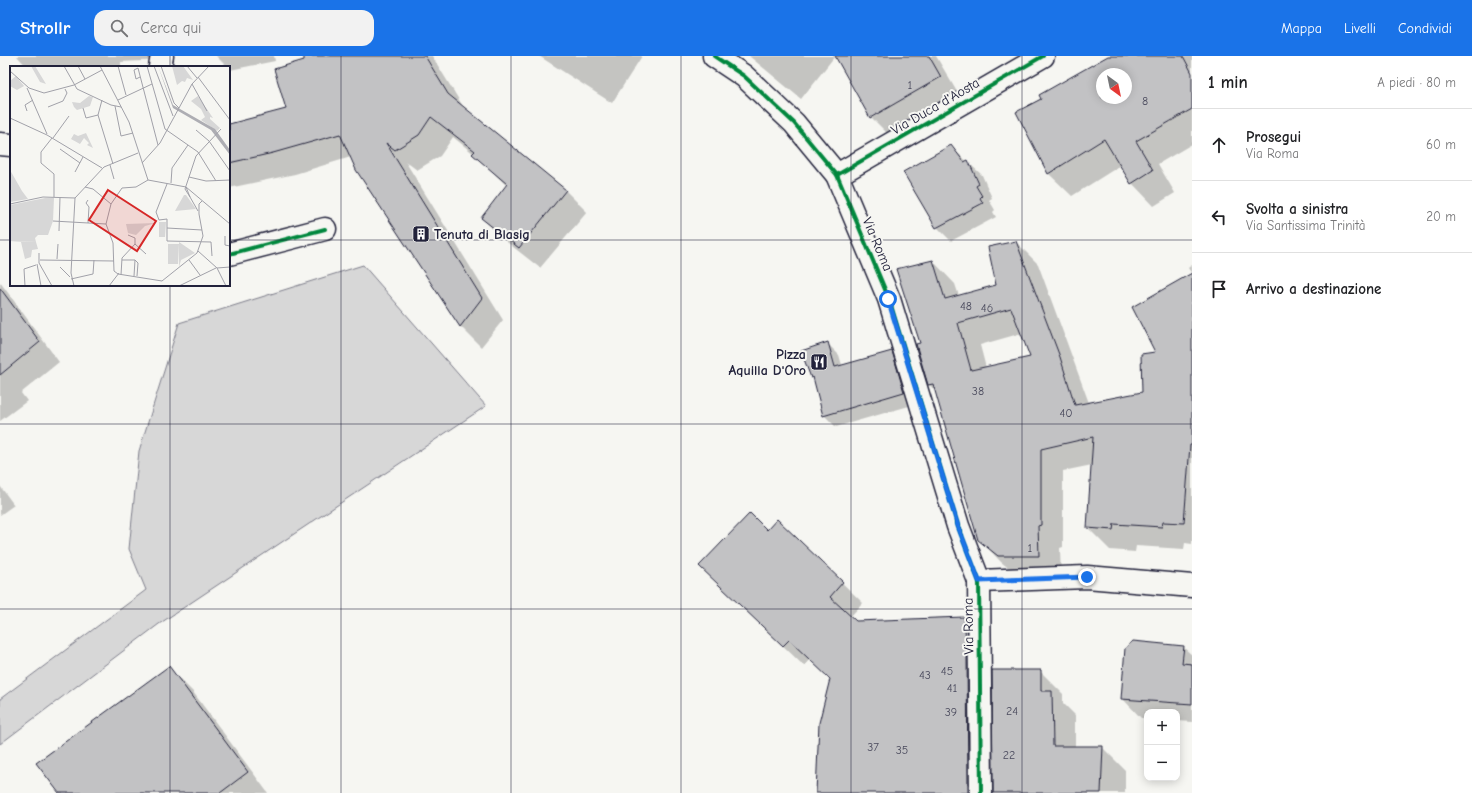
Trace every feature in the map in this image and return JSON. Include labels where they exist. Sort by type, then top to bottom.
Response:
[{"type":"street","points":[[160,66],[162,56]]},
{"type":"street","name":"Via Roma","points":[[714,56],[744,76],[794,123],[838,176],[888,299],[958,526],[979,581],[981,793]]},
{"type":"street","name":"Via Duca d'Aosta","points":[[838,176],[1043,56]]},
{"type":"street","points":[[0,144],[10,146]]},
{"type":"street","points":[[230,254],[325,229]]},
{"type":"street","points":[[979,581],[1087,577],[1192,586]]},
{"type":"shaded area","points":[[363,265],[486,406],[159,624],[0,744],[0,699],[146,590],[129,549],[139,451],[179,323]]},
{"type":"building","points":[[304,56],[425,56],[448,94],[566,190],[519,248],[481,218],[507,184],[472,154],[475,151],[431,117],[419,135],[395,150],[386,143],[482,298],[460,327],[356,170],[340,134],[273,153],[230,163],[230,124],[286,109],[274,69],[304,60]]},
{"type":"building","points":[[835,56],[929,56],[941,77],[870,118]]},
{"type":"building","points":[[1108,56],[1183,56],[1192,73],[1192,109],[1136,141],[1153,170],[1131,184],[1104,139],[1048,174],[1016,112],[1041,99],[1039,95]]},
{"type":"building","points":[[951,145],[964,162],[968,160],[979,184],[976,186],[982,196],[980,198],[983,203],[936,228],[903,172]]},
{"type":"building","points":[[1016,241],[1060,357],[1075,405],[1142,392],[1141,354],[1155,352],[1132,307],[1192,273],[1192,445],[1190,445],[1184,523],[1163,522],[1162,527],[1114,524],[1113,530],[1087,528],[1093,437],[1041,449],[1041,525],[1038,526],[1039,556],[998,556],[978,540],[933,384],[928,385],[916,344],[920,343],[896,269],[933,260],[945,299],[996,285],[988,247]],"holes":[[[1011,308],[1030,357],[971,370],[958,323]]]},
{"type":"building","points":[[0,288],[40,342],[0,375]]},
{"type":"building","points":[[828,342],[835,367],[892,351],[904,392],[823,416],[813,377],[811,378],[801,351]]},
{"type":"building","points":[[750,513],[767,530],[777,519],[843,582],[830,597],[856,621],[964,617],[967,653],[968,793],[816,793],[819,723],[830,679],[789,640],[783,646],[699,566]]},
{"type":"building","points":[[1133,641],[1184,646],[1182,663],[1192,664],[1192,704],[1121,699],[1125,648]]},
{"type":"building","points":[[169,666],[248,772],[220,793],[59,793],[36,763]]},
{"type":"building","points":[[992,670],[1041,670],[1041,691],[1052,691],[1053,746],[1103,746],[1101,793],[993,793]]},
{"type":"cycle path","points":[[714,56],[744,76],[794,123],[837,175],[889,299],[958,526],[979,581],[981,793]]},
{"type":"cycle path","points":[[837,175],[1043,56]]},
{"type":"cycle path","points":[[230,254],[325,229]]},
{"type":"place","name":"Tenuta di Blasig","points":[[421,234]]},
{"type":"place","name":"Pizza Aquilla D'Oro","points":[[819,362]]},
{"type":"route","points":[[888,299],[958,526],[979,581],[1087,577]]}]
